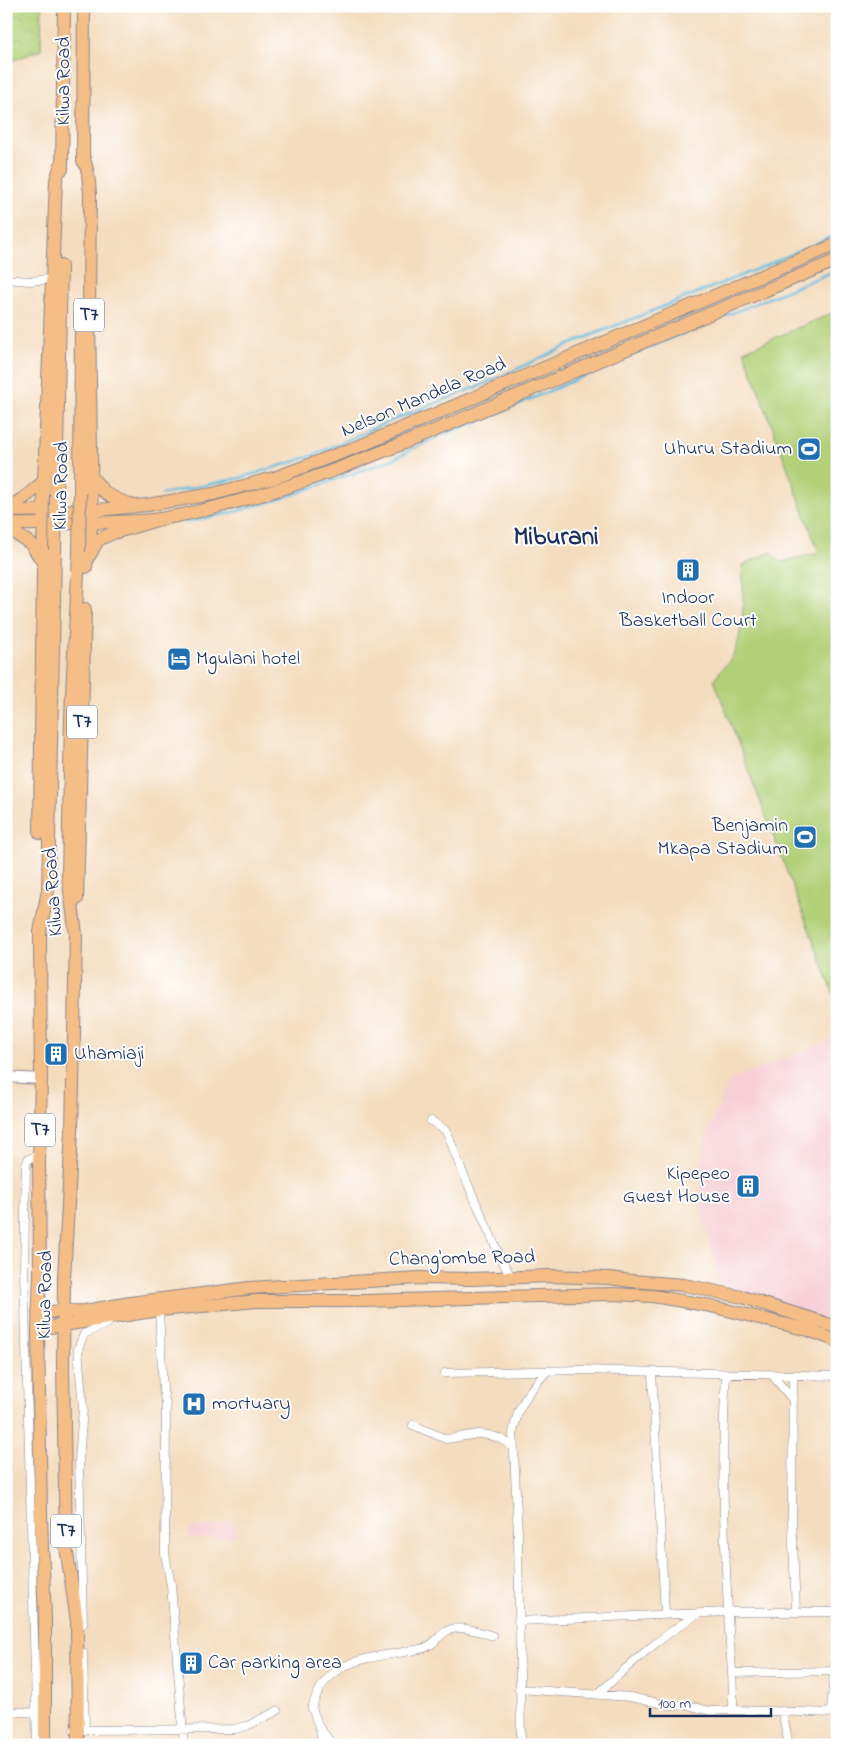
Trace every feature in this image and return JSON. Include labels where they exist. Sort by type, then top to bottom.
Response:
[{"type":"main road","name":"Kilwa Road","points":[[45,1745],[40,1713],[45,1620],[38,1329],[41,1079],[40,932],[48,890],[56,550],[64,6]]},
{"type":"main road","name":"Kilwa Road","points":[[78,1745],[76,1621],[66,1547],[64,1293],[72,1131],[76,934],[68,876],[71,716],[79,552],[84,6]]},
{"type":"main road","name":"T7","points":[[76,934],[86,564],[92,516],[89,311],[90,194],[88,173],[83,154]]},
{"type":"main road","name":"T7","points":[[40,932],[43,512],[56,180],[62,161]]},
{"type":"main road","name":"Nelson Mandela Road","points":[[6,526],[44,525],[134,506],[213,494],[305,468],[837,244]]},
{"type":"main road","name":"Nelson Mandela Road","points":[[6,509],[160,519],[254,498],[314,479],[368,458],[837,260]]},
{"type":"main road","points":[[92,477],[102,492],[111,498],[134,506]]},
{"type":"main road","points":[[6,509],[27,497],[44,481]]},
{"type":"main road","points":[[86,564],[98,540],[122,529],[160,519]]},
{"type":"main road","points":[[6,526],[31,544],[43,562]]},
{"type":"main road","name":"Chang'ombe Road","points":[[38,1329],[64,1325],[139,1302],[250,1288],[419,1278],[550,1276],[610,1278],[684,1285],[742,1297],[837,1327]]},
{"type":"main road","points":[[64,1293],[70,1303],[89,1316]]},
{"type":"main road","name":"Chang'ombe Road","points":[[38,1312],[64,1312],[89,1316],[121,1317],[159,1310],[257,1301],[364,1302],[632,1295],[653,1296],[711,1306],[808,1330],[837,1341]]},
{"type":"main road","name":"Chang'ombe Road","points":[[64,1346],[89,1316]]},
{"type":"street","points":[[6,279],[29,281],[52,279]]},
{"type":"street","points":[[6,1077],[41,1079]]},
{"type":"street","points":[[431,1121],[444,1129],[448,1134],[491,1237],[512,1278]]},
{"type":"street","points":[[37,1745],[40,1713],[24,1271],[26,1165],[28,1159],[39,1155]]},
{"type":"street","points":[[159,1310],[163,1390],[166,1405],[166,1554],[171,1585],[184,1745]]},
{"type":"street","points":[[121,1317],[84,1334],[78,1349],[83,1408],[80,1460],[78,1730],[236,1728],[247,1726],[277,1711]]},
{"type":"street","points":[[520,1745],[518,1534],[512,1446],[518,1412],[529,1392],[546,1371]]},
{"type":"street","points":[[445,1373],[546,1371],[837,1376]]},
{"type":"street","points":[[652,1372],[665,1614]]},
{"type":"street","points":[[726,1375],[724,1480],[733,1710]]},
{"type":"street","points":[[772,1375],[793,1400]]},
{"type":"street","points":[[793,1375],[792,1520],[796,1611]]},
{"type":"street","points":[[413,1425],[446,1439],[479,1434],[490,1435],[512,1446]]},
{"type":"street","points":[[518,1621],[728,1612],[837,1612]]},
{"type":"street","points":[[598,1694],[665,1635],[699,1613]]},
{"type":"street","points":[[322,1745],[319,1727],[312,1708],[321,1686],[332,1673],[348,1664],[379,1655],[430,1646],[446,1631],[458,1628],[493,1636]]},
{"type":"street","points":[[519,1689],[630,1697],[678,1706],[687,1705],[710,1711],[834,1713],[834,1672],[837,1653]]},
{"type":"street","points":[[732,1673],[834,1672]]},
{"type":"street","points":[[6,1711],[40,1713]]},
{"type":"street","points":[[782,1712],[789,1745]]},
{"type":"street","points":[[319,1727],[333,1745]]},
{"type":"shaded area","points":[[837,1037],[837,1326],[721,1284],[699,1200],[705,1139],[729,1081]]},
{"type":"shaded area","points":[[231,1521],[231,1525],[236,1525],[236,1536],[190,1539],[190,1528],[218,1526],[218,1524]]},
{"type":"green space","points":[[6,6],[42,6],[41,50],[6,63]]},
{"type":"green space","name":"Benjamin Mkapa Stadium","points":[[837,311],[837,1003],[714,680],[733,655],[740,634],[743,599],[742,565],[771,552],[780,562],[819,553],[744,351]]},
{"type":"waterway","points":[[162,494],[240,478],[312,456],[390,421],[484,384],[582,339],[772,263],[837,234]]},
{"type":"waterway","points":[[186,522],[230,513],[277,500],[391,460],[439,436],[492,416],[669,339],[837,270]]},
{"type":"place","name":"Uhuru Stadium","points":[[809,449]]},
{"type":"place","name":"Indoor Basketball Court","points":[[688,570]]},
{"type":"place","name":"Mgulani hotel","points":[[179,659]]},
{"type":"place","name":"Benjamin Mkapa Stadium","points":[[805,837]]},
{"type":"place","name":"Uhamiaji","points":[[56,1054]]},
{"type":"place","name":"Kipepeo Guest House","points":[[748,1186]]},
{"type":"place","name":"mortuary","points":[[194,1404]]},
{"type":"place","name":"Car parking area","points":[[191,1663]]},
{"type":"district","name":"Miburani","points":[[556,538]]}]
